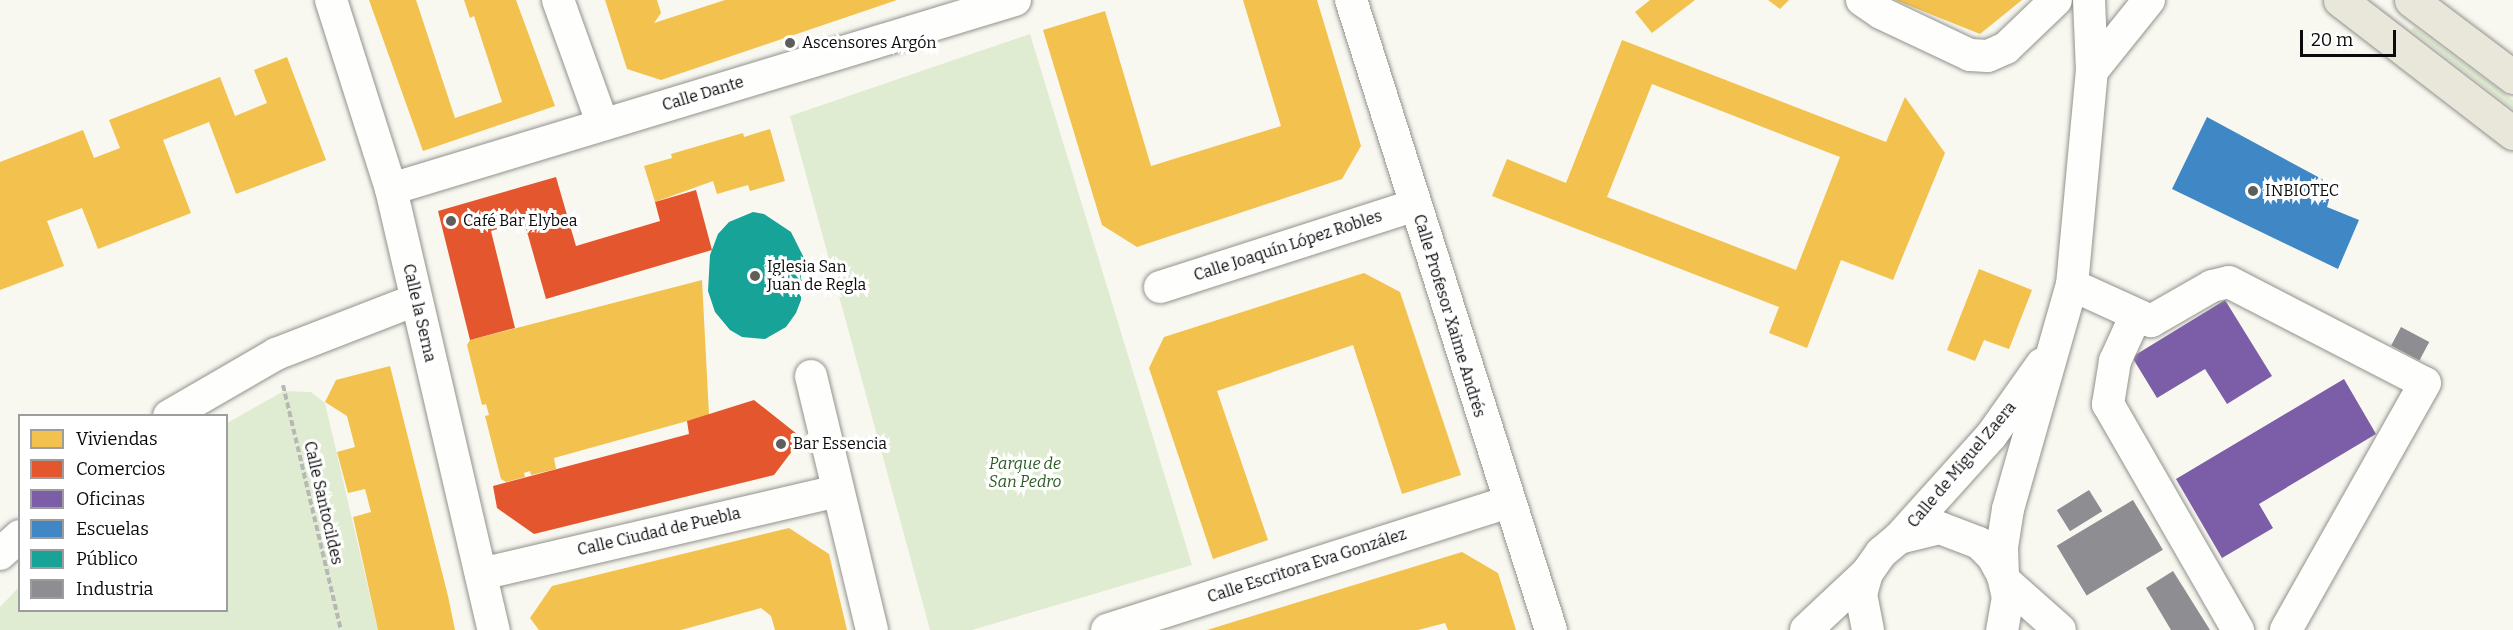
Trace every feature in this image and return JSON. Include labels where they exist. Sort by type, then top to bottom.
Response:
[{"type":"main road","points":[[2340,0],[2513,133]]},
{"type":"main road","points":[[2411,0],[2513,77]]},
{"type":"street","name":"Calle la Serna","points":[[331,0],[391,189],[415,300],[494,630]]},
{"type":"street","points":[[558,0],[602,122]]},
{"type":"street","name":"Calle Profesor Xaime Andrés","points":[[1351,0],[1508,502],[1551,630]]},
{"type":"street","points":[[1863,0],[1881,14],[1970,55],[1988,56],[2006,48],[2056,0]]},
{"type":"street","name":"Calle de Miguel Zaera","points":[[2001,630],[2006,618],[2002,548],[2008,509],[2072,285],[2090,56],[2089,0]]},
{"type":"street","points":[[2028,26],[2054,18],[2075,26],[2090,56],[2150,0]]},
{"type":"street","name":"Calle Dante","points":[[391,189],[602,122],[996,3]]},
{"type":"street","name":"Calle Joaquín López Robles","points":[[1161,287],[1415,205]]},
{"type":"street","points":[[2072,285],[2151,321],[2212,286],[2229,282],[2425,382],[2286,630]]},
{"type":"street","points":[[172,414],[276,354],[415,300]]},
{"type":"street","points":[[2136,315],[2115,362],[2108,404],[2238,630]]},
{"type":"street","name":"Calle de Miguel Zaera","points":[[1867,573],[1881,553],[1899,538],[1991,436],[2036,375],[2061,329]]},
{"type":"street","points":[[812,376],[837,491],[873,630]]},
{"type":"street","name":"Calle Ciudad de Puebla","points":[[481,574],[837,491]]},
{"type":"street","name":"Calle Escritora Eva González","points":[[1107,630],[1508,502]]},
{"type":"street","points":[[1899,538],[1919,530],[1940,528],[1960,533],[1979,543],[2005,579],[2060,630]]},
{"type":"street","points":[[0,554],[18,538]]},
{"type":"street","points":[[1806,630],[1867,573]]},
{"type":"street","points":[[1867,573],[1862,594],[1868,630]]},
{"type":"path","name":"Calle Santocildes","points":[[283,381],[341,630]]},
{"type":"green space","points":[[2414,27],[2513,100],[2513,109],[2411,30]]},
{"type":"green space","name":"Parque de San Pedro","points":[[1030,34],[1192,565],[972,630],[930,630],[790,116]]},
{"type":"green space","points":[[284,391],[311,392],[325,403],[378,630],[0,630],[0,607],[18,588],[18,612],[228,612],[228,422]]},
{"type":"building: Viviendas","points":[[369,0],[416,0],[455,118],[502,102],[474,16],[470,18],[464,0],[516,0],[555,106],[423,151]]},
{"type":"building: Viviendas","points":[[605,0],[657,0],[661,13],[654,23],[725,0],[897,0],[661,80],[627,69]]},
{"type":"building: Viviendas","points":[[1243,0],[1317,0],[1361,146],[1342,179],[1137,247],[1102,225],[1043,30],[1105,11],[1151,166],[1281,126]]},
{"type":"building: Viviendas","points":[[1650,0],[1695,0],[1652,33],[1635,12]]},
{"type":"building: Viviendas","points":[[1768,0],[1789,0],[1780,9]]},
{"type":"building: Viviendas","points":[[1895,0],[2022,0],[1980,34]]},
{"type":"building: Viviendas","points":[[1622,40],[1886,142],[1905,97],[1945,153],[1893,280],[1841,260],[1807,348],[1769,333],[1779,307],[1492,196],[1507,159],[1566,183]],"holes":[[[1652,84],[1840,157],[1796,270],[1607,197]]]},
{"type":"building: Viviendas","points":[[287,57],[326,160],[236,194],[209,122],[163,140],[191,213],[98,249],[82,208],[47,221],[64,266],[0,290],[0,162],[83,130],[94,158],[120,148],[109,120],[220,77],[235,116],[267,103],[254,70]]},
{"type":"building: Viviendas","points":[[770,129],[785,181],[750,191],[748,185],[717,194],[713,181],[655,202],[644,166],[672,158],[671,154],[743,133],[744,137]]},
{"type":"building: Viviendas","points":[[1979,269],[2032,290],[2009,349],[1984,340],[1975,361],[1947,350]]},
{"type":"building: Viviendas","points":[[1364,273],[1400,292],[1461,475],[1402,494],[1353,345],[1217,391],[1268,540],[1213,559],[1149,368],[1164,337]]},
{"type":"building: Viviendas","points":[[702,280],[709,415],[554,458],[556,469],[531,475],[530,471],[524,473],[525,477],[506,482],[501,479],[485,416],[489,415],[486,404],[482,405],[467,345],[470,340]]},
{"type":"building: Viviendas","points":[[390,366],[455,630],[378,630],[353,517],[371,512],[365,489],[348,493],[337,452],[355,447],[347,416],[325,402],[336,380]]},
{"type":"building: Viviendas","points":[[789,528],[829,554],[847,630],[775,630],[771,616],[761,608],[681,630],[539,630],[530,618],[552,586]]},
{"type":"building: Viviendas","points":[[1462,552],[1498,573],[1516,630],[1448,630],[1445,623],[1418,630],[1207,630]]},
{"type":"building: Comercios","points":[[556,177],[576,246],[660,221],[655,202],[696,190],[712,250],[546,299],[524,221],[491,231],[515,328],[470,340],[438,211]]},
{"type":"building: Comercios","points":[[754,400],[802,438],[774,475],[534,534],[497,508],[493,486],[689,434],[687,421]]},
{"type":"building: Oficinas","points":[[2225,300],[2272,376],[2227,404],[2205,369],[2157,398],[2132,357]]},
{"type":"building: Oficinas","points":[[2344,379],[2376,434],[2259,504],[2273,528],[2222,558],[2176,479]]},
{"type":"building: Escuelas","name":"INBIOTEC","points":[[2207,117],[2333,185],[2327,207],[2359,220],[2338,269],[2172,189]]},
{"type":"building: Público","name":"Iglesia San Juan de Regla","points":[[753,212],[764,214],[791,232],[808,266],[802,268],[801,300],[796,313],[786,327],[765,339],[742,337],[730,330],[715,312],[708,291],[710,255],[718,234],[729,222]]},
{"type":"building: Industria","points":[[2401,327],[2429,342],[2419,361],[2391,346]]},
{"type":"building: Industria","points":[[2089,490],[2102,511],[2070,531],[2057,510]]},
{"type":"building: Industria","points":[[2133,500],[2163,550],[2087,596],[2057,546]]},
{"type":"building: Industria","points":[[2173,571],[2210,630],[2171,630],[2146,588]]},
{"type":"place","name":"Ascensores Argón","points":[[790,43]]},
{"type":"place","name":"INBIOTEC","points":[[2253,191]]},
{"type":"place","name":"Café Bar Elybea","points":[[451,221]]},
{"type":"place","name":"Iglesia San Juan de Regla","points":[[755,276]]},
{"type":"place","name":"Bar Essencia","points":[[781,444]]}]
